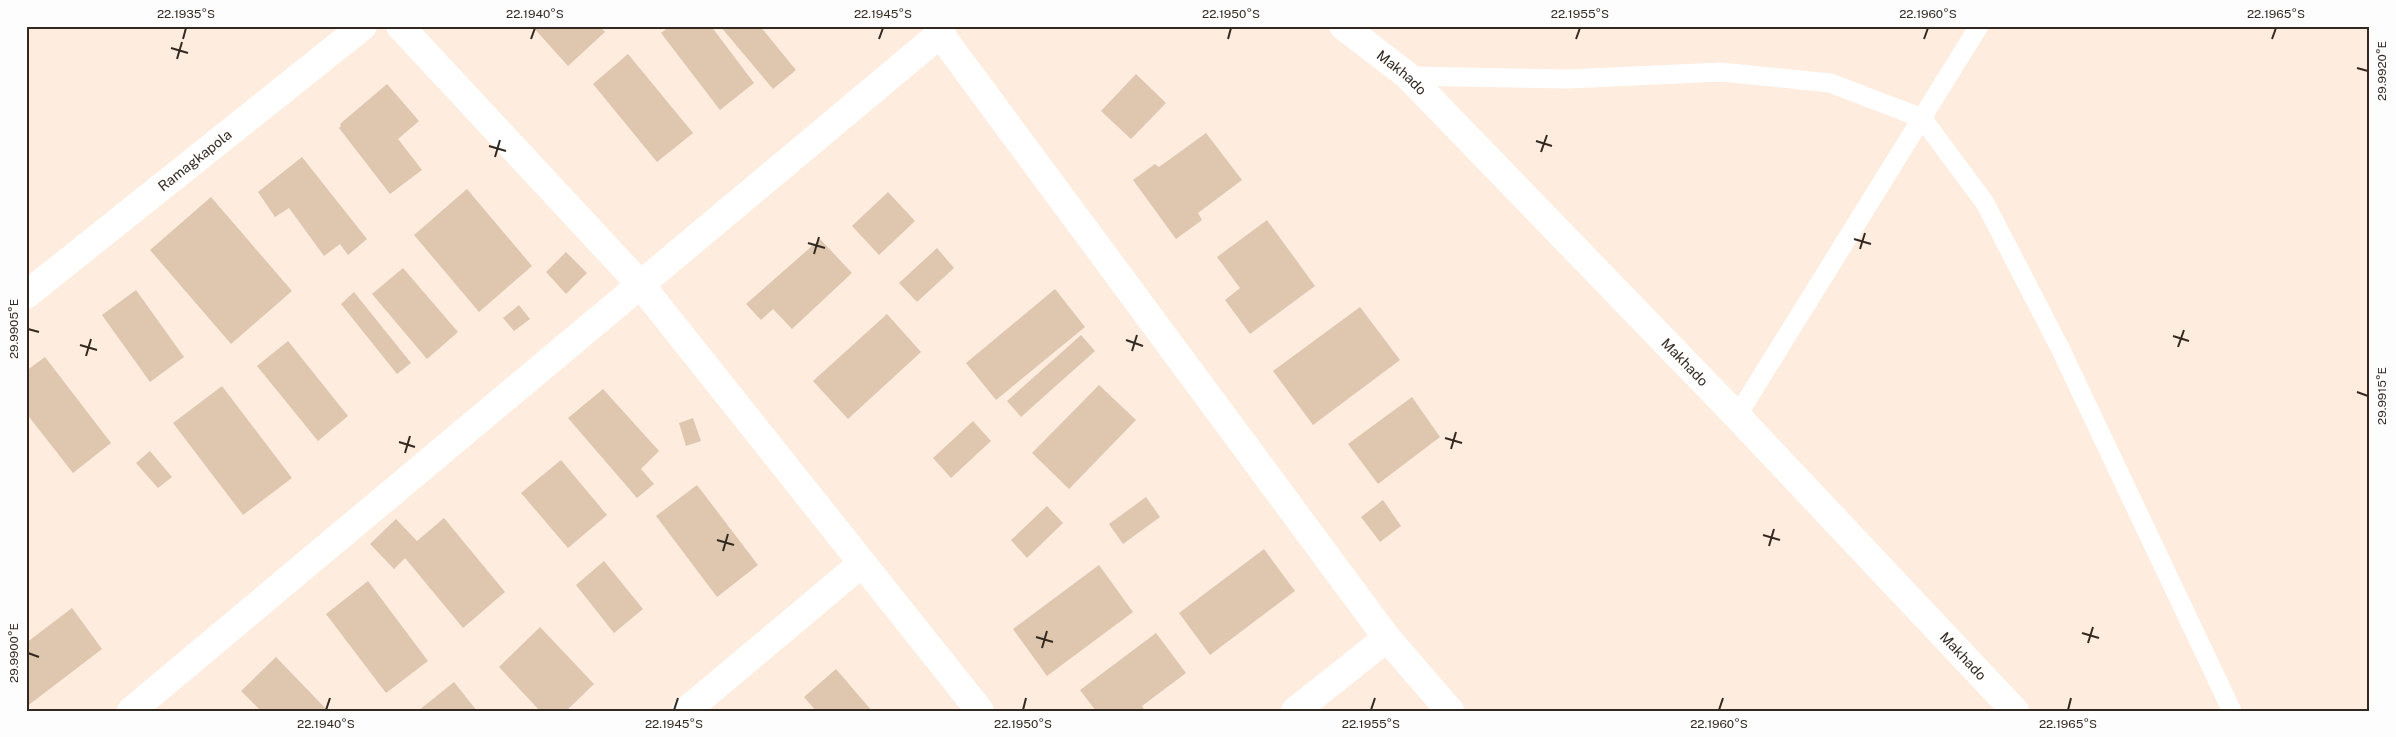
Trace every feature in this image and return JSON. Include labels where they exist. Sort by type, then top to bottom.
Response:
[{"type":"street","name":"Ramagkapola","points":[[26,295],[363,26]]},
{"type":"street","points":[[400,26],[640,284],[861,564],[980,711]]},
{"type":"street","name":"Makhado","points":[[1343,26],[1408,76],[1737,416],[2015,711]]},
{"type":"street","points":[[131,711],[941,30],[1387,638],[1450,711]]},
{"type":"street","points":[[686,711],[861,564]]},
{"type":"street","points":[[1295,711],[1387,638]]},
{"type":"lane","points":[[1737,416],[1979,26]]},
{"type":"lane","points":[[1408,76],[1568,79],[1721,72],[1830,83],[1922,118],[1985,203],[2043,314],[2232,711]]},
{"type":"building","points":[[532,26],[600,26],[605,32],[568,66]]},
{"type":"building","points":[[670,26],[711,26],[754,83],[720,110],[661,33]]},
{"type":"building","points":[[720,26],[760,26],[796,70],[773,89]]},
{"type":"building","points":[[628,54],[693,133],[657,162],[593,84]]},
{"type":"building","points":[[1136,74],[1166,103],[1131,139],[1101,111]]},
{"type":"building","points":[[387,84],[419,121],[398,139],[422,170],[390,194],[339,128],[340,124]]},
{"type":"building","points":[[1206,133],[1242,180],[1198,213],[1202,220],[1176,239],[1133,180],[1155,164],[1159,167]]},
{"type":"building","points":[[302,157],[367,239],[348,255],[340,244],[324,256],[289,208],[275,217],[258,192]]},
{"type":"building","points":[[467,189],[532,266],[479,312],[414,235]]},
{"type":"building","points":[[888,192],[915,221],[879,255],[852,226]]},
{"type":"building","points":[[211,197],[292,291],[231,344],[150,250]]},
{"type":"building","points":[[1267,220],[1315,286],[1250,334],[1225,300],[1240,288],[1217,257]]},
{"type":"building","points":[[820,239],[852,273],[792,329],[773,309],[761,320],[746,304]]},
{"type":"building","points":[[937,248],[954,268],[917,302],[899,283]]},
{"type":"building","points":[[566,252],[587,273],[566,294],[546,272]]},
{"type":"building","points":[[403,268],[458,332],[427,359],[372,294]]},
{"type":"building","points":[[1055,289],[1085,327],[996,400],[966,363]]},
{"type":"building","points":[[136,290],[184,357],[150,382],[102,315]]},
{"type":"building","points":[[354,292],[411,363],[397,374],[341,304]]},
{"type":"building","points":[[519,305],[530,319],[514,331],[503,318]]},
{"type":"building","points":[[1360,307],[1400,360],[1313,425],[1273,371]]},
{"type":"building","points":[[887,314],[921,352],[848,419],[813,381]]},
{"type":"building","points":[[1081,335],[1095,351],[1021,417],[1007,401]]},
{"type":"building","points":[[288,341],[348,416],[318,441],[257,366]]},
{"type":"building","points":[[45,357],[111,443],[73,473],[26,413],[26,371]]},
{"type":"building","points":[[1099,385],[1136,420],[1069,489],[1032,453]]},
{"type":"building","points":[[222,386],[292,478],[243,515],[173,423]]},
{"type":"building","points":[[603,389],[659,451],[641,469],[654,484],[637,498],[568,418]]},
{"type":"building","points":[[1412,397],[1440,437],[1378,484],[1348,444]]},
{"type":"building","points":[[693,418],[701,441],[686,446],[679,423]]},
{"type":"building","points":[[973,421],[991,441],[951,478],[933,458]]},
{"type":"building","points":[[150,451],[172,477],[158,488],[136,463]]},
{"type":"building","points":[[561,460],[607,515],[568,548],[521,493]]},
{"type":"building","points":[[697,485],[758,565],[717,597],[656,516]]},
{"type":"building","points":[[1146,497],[1160,517],[1123,544],[1109,524]]},
{"type":"building","points":[[1383,500],[1401,526],[1380,542],[1361,517]]},
{"type":"building","points":[[1047,506],[1063,523],[1027,558],[1011,540]]},
{"type":"building","points":[[444,518],[505,592],[463,628],[405,558],[394,569],[370,544],[396,519],[417,541]]},
{"type":"building","points":[[1264,549],[1295,591],[1210,655],[1179,613]]},
{"type":"building","points":[[604,561],[643,609],[614,633],[576,585]]},
{"type":"building","points":[[1099,565],[1133,612],[1047,676],[1013,629]]},
{"type":"building","points":[[368,581],[428,661],[386,693],[326,614]]},
{"type":"building","points":[[72,608],[102,649],[26,707],[26,643]]},
{"type":"building","points":[[540,627],[594,684],[566,711],[540,711],[499,667]]},
{"type":"building","points":[[1156,633],[1186,673],[1142,706],[1145,711],[1096,711],[1080,690]]},
{"type":"building","points":[[276,657],[328,711],[261,711],[241,691]]},
{"type":"building","points":[[836,669],[872,711],[816,711],[804,697]]},
{"type":"building","points":[[454,682],[477,711],[418,711]]}]
